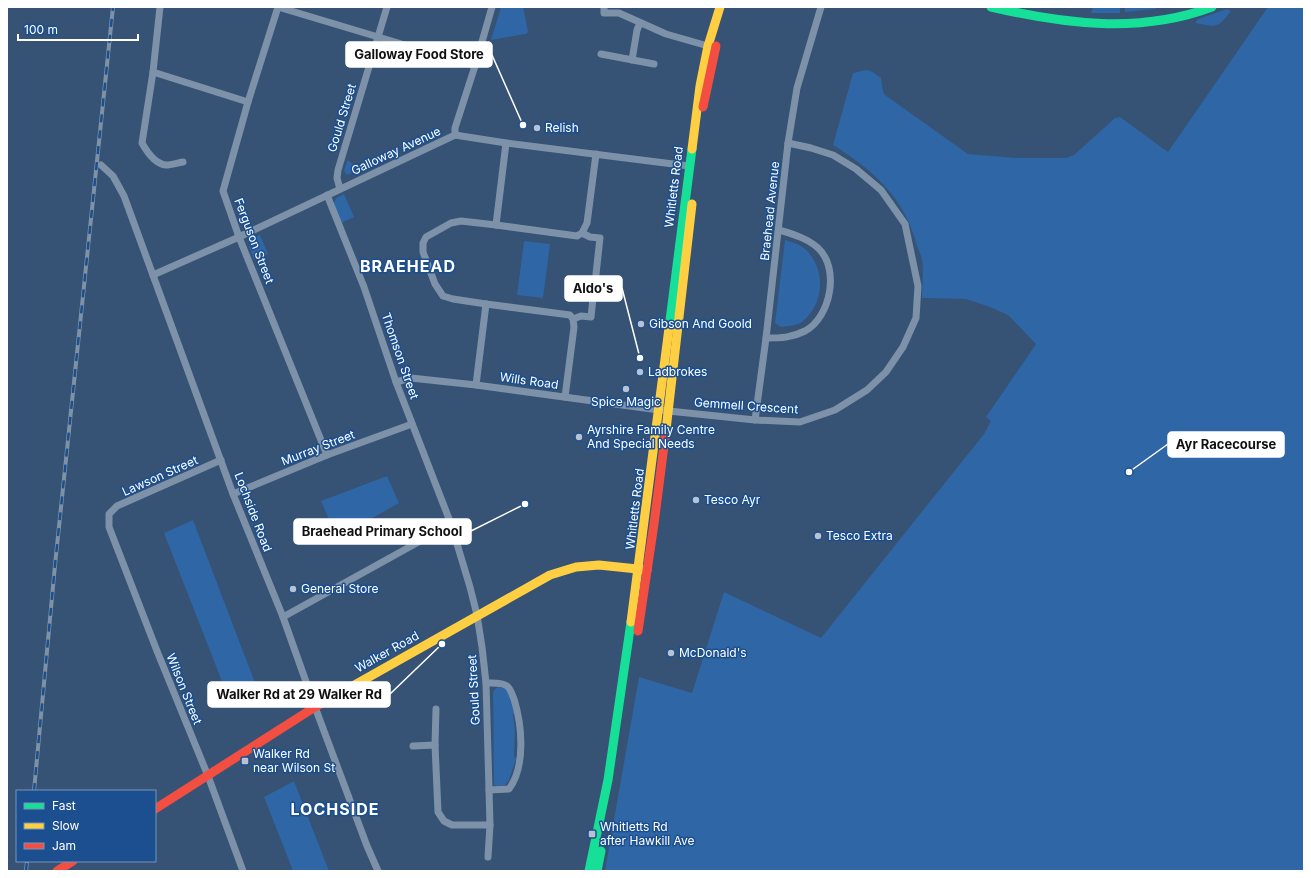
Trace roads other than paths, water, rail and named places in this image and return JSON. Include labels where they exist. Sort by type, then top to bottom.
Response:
[{"type":"main road","name":"Whitletts Road","points":[[597,871],[609,810],[644,569],[659,410],[700,86],[708,46],[720,7]]},
{"type":"main road","name":"Whitletts Road","points":[[589,871],[608,780],[669,411],[703,112],[715,51],[728,7]]},
{"type":"main road","points":[[990,7],[1072,23],[1114,24],[1150,22],[1212,7]]},
{"type":"main road","name":"Walker Road","points":[[156,808],[315,707],[550,575],[576,567],[599,565],[644,569]]},
{"type":"main road","points":[[57,871],[71,862]]},
{"type":"street","points":[[160,7],[154,72],[142,143],[155,160],[165,165],[182,162]]},
{"type":"street","points":[[278,7],[475,66]]},
{"type":"street","name":"Ferguson Street","points":[[278,7],[248,102],[223,191],[239,237],[327,455]]},
{"type":"street","name":"Gould Street","points":[[340,189],[337,178],[338,170],[387,7]]},
{"type":"street","points":[[455,135],[455,128],[492,7]]},
{"type":"street","points":[[604,7],[604,13],[619,13],[666,34],[708,46]]},
{"type":"street","name":"Braehead Avenue","points":[[755,420],[779,230],[788,143],[797,88],[821,7]]},
{"type":"street","points":[[632,60],[637,30],[640,23]]},
{"type":"street","points":[[601,54],[654,64]]},
{"type":"street","points":[[154,72],[248,102]]},
{"type":"street","name":"Galloway Avenue","points":[[153,275],[239,237],[455,135],[506,143],[689,166]]},
{"type":"street","points":[[496,226],[506,143]]},
{"type":"street","name":"Gemmell Crescent","points":[[669,411],[755,420],[800,422],[835,410],[867,390],[886,372],[903,347],[916,318],[918,286],[905,224],[881,190],[856,169],[833,155],[788,143]]},
{"type":"street","points":[[565,397],[574,327],[573,319],[570,315],[486,304],[443,296],[435,284],[423,252],[422,243],[426,237],[451,224],[461,221],[578,236],[582,233],[587,223],[596,154]]},
{"type":"street","name":"Lochside Road","points":[[101,165],[112,176],[124,196],[233,494],[283,617],[315,707],[367,846],[378,871]]},
{"type":"street","name":"Thomson Street","points":[[327,195],[364,287],[396,382],[451,524]]},
{"type":"street","points":[[766,338],[788,338],[806,330],[817,320],[826,306],[830,288],[830,271],[825,258],[818,248],[799,236],[779,230]]},
{"type":"street","points":[[573,319],[581,316],[591,317],[596,277],[600,238],[590,237],[582,233]]},
{"type":"street","points":[[476,386],[486,304]]},
{"type":"street","name":"Wills Road","points":[[396,382],[411,378],[669,411]]},
{"type":"street","name":"Murray Street","points":[[233,494],[327,455],[412,424]]},
{"type":"street","name":"Lawson Street","points":[[109,514],[117,506],[221,460]]},
{"type":"street","name":"Wilson Street","points":[[109,514],[109,527],[208,776],[243,871]]},
{"type":"street","points":[[283,617],[451,524]]},
{"type":"street","name":"Gould Street","points":[[451,524],[477,615],[486,683],[490,825],[488,858]]},
{"type":"street","points":[[486,683],[504,684],[511,690],[518,710],[521,730],[521,751],[514,783],[509,789],[489,790]]},
{"type":"street","points":[[436,709],[435,745],[438,812],[440,817],[452,825],[490,825]]},
{"type":"street","points":[[413,746],[435,745]]},
{"type":"railway","points":[[34,790],[55,565],[113,7]]},
{"type":"railway","points":[[26,871],[27,862]]},
{"type":"place","name":"Galloway Food Store","points":[[523,125]]},
{"type":"place","name":"Relish","points":[[537,128]]},
{"type":"place","name":"Gibson And Goold","points":[[641,324]]},
{"type":"place","name":"Aldo's","points":[[640,358]]},
{"type":"place","name":"Ladbrokes","points":[[640,372]]},
{"type":"place","name":"Spice Magic","points":[[626,389]]},
{"type":"place","name":"Ayrshire Family Centre And Special Needs","points":[[579,437]]},
{"type":"place","name":"Ayr Racecourse","points":[[1129,472]]},
{"type":"place","name":"Tesco Ayr","points":[[696,500]]},
{"type":"place","name":"Braehead Primary School","points":[[525,504]]},
{"type":"place","name":"Tesco Extra","points":[[818,536]]},
{"type":"place","name":"General Store","points":[[293,589]]},
{"type":"place","name":"Walker Rd at 29 Walker Rd","points":[[442,644]]},
{"type":"place","name":"McDonald's","points":[[671,653]]},
{"type":"place","name":"Walker Rd near Wilson St","points":[[245,761]]},
{"type":"place","name":"Whitletts Rd after Hawkill Ave","points":[[592,834]]},
{"type":"district","name":"BRAEHEAD","points":[[408,266]]},
{"type":"district","name":"LOCHSIDE","points":[[335,809]]}]
